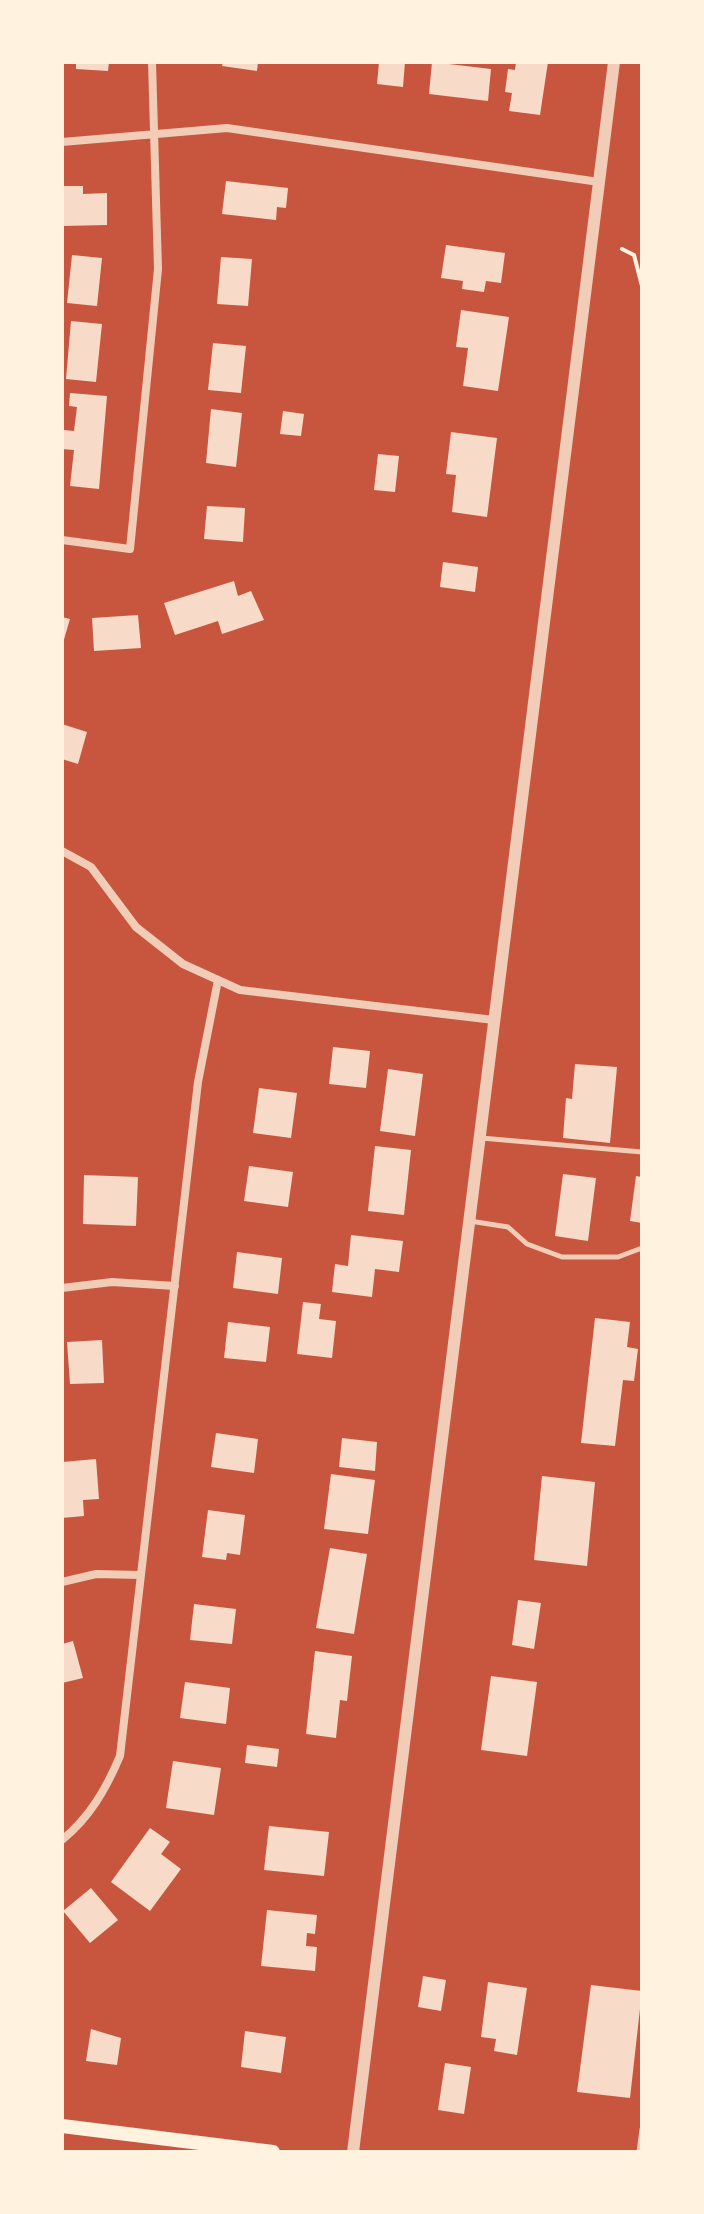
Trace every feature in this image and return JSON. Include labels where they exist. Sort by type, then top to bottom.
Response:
[{"type":"main road","points":[[62,2126],[273,2152]]},
{"type":"street","points":[[62,540],[130,549],[158,269],[152,62]]},
{"type":"street","points":[[353,2152],[614,62]]},
{"type":"street","points":[[62,142],[227,128],[599,182]]},
{"type":"street","points":[[62,851],[91,867],[136,927],[183,964],[240,990],[494,1020]]},
{"type":"street","points":[[62,1840],[83,1823],[107,1786],[120,1756],[198,1082],[218,980]]},
{"type":"street","points":[[62,1288],[112,1282],[175,1286]]},
{"type":"street","points":[[62,1582],[96,1574],[141,1575]]},
{"type":"lane","points":[[480,1137],[642,1152]]},
{"type":"lane","points":[[469,1221],[508,1227],[527,1244],[562,1257],[618,1257],[642,1248]]},
{"type":"lane","points":[[639,2152],[642,2129]]},
{"type":"path","points":[[622,249],[634,255],[642,286]]},
{"type":"building","points":[[76,62],[109,62],[108,71],[76,69]]},
{"type":"building","points":[[223,62],[258,62],[257,71],[222,66]]},
{"type":"building","points":[[379,62],[405,62],[403,87],[377,84]]},
{"type":"building","points":[[432,62],[491,69],[488,101],[429,94]]},
{"type":"building","points":[[516,62],[548,62],[540,115],[509,111],[512,93],[505,92],[508,69],[515,70]]},
{"type":"building","points":[[226,181],[288,188],[286,208],[277,207],[276,220],[222,214]]},
{"type":"building","points":[[62,186],[83,186],[83,194],[107,193],[107,225],[62,226]]},
{"type":"building","points":[[446,245],[505,253],[501,283],[486,281],[484,292],[462,289],[463,281],[441,278]]},
{"type":"building","points":[[72,255],[102,258],[97,306],[67,303]]},
{"type":"building","points":[[221,257],[252,259],[248,306],[217,304]]},
{"type":"building","points":[[461,310],[509,317],[498,391],[463,386],[468,348],[456,347]]},
{"type":"building","points":[[71,321],[102,324],[96,382],[66,379]]},
{"type":"building","points":[[213,343],[246,346],[241,393],[208,390]]},
{"type":"building","points":[[70,393],[107,396],[99,489],[70,486],[74,450],[62,449],[64,430],[74,431],[77,407],[69,406]]},
{"type":"building","points":[[211,409],[242,413],[236,467],[206,463]]},
{"type":"building","points":[[283,411],[304,414],[301,436],[280,434]]},
{"type":"building","points":[[451,432],[497,438],[487,517],[452,512],[456,475],[446,474]]},
{"type":"building","points":[[378,454],[399,456],[395,492],[374,490]]},
{"type":"building","points":[[207,506],[245,508],[243,542],[204,539]]},
{"type":"building","points":[[443,562],[478,567],[475,592],[440,587]]},
{"type":"building","points":[[234,581],[238,596],[251,591],[264,620],[222,634],[218,621],[175,635],[164,603]]},
{"type":"building","points":[[138,615],[141,648],[94,651],[92,618]]},
{"type":"building","points":[[62,617],[70,619],[63,643],[62,642]]},
{"type":"building","points":[[62,724],[87,732],[78,764],[62,759]]},
{"type":"building","points":[[333,1047],[370,1051],[366,1088],[329,1084]]},
{"type":"building","points":[[575,1064],[617,1067],[610,1143],[563,1138],[566,1098],[572,1099]]},
{"type":"building","points":[[388,1069],[423,1074],[415,1136],[380,1131]]},
{"type":"building","points":[[259,1088],[297,1093],[291,1138],[253,1133]]},
{"type":"building","points":[[375,1146],[411,1150],[404,1215],[368,1211]]},
{"type":"building","points":[[249,1166],[293,1172],[288,1207],[244,1201]]},
{"type":"building","points":[[563,1174],[596,1178],[588,1241],[555,1236]]},
{"type":"building","points":[[84,1175],[138,1177],[136,1226],[83,1224]]},
{"type":"building","points":[[636,1176],[642,1177],[642,1223],[630,1221]]},
{"type":"building","points":[[351,1235],[403,1241],[399,1272],[375,1269],[372,1297],[332,1292],[335,1264],[348,1266]]},
{"type":"building","points":[[237,1252],[282,1258],[278,1294],[233,1288]]},
{"type":"building","points":[[303,1302],[321,1304],[319,1319],[336,1321],[332,1358],[297,1354]]},
{"type":"building","points":[[595,1318],[630,1322],[627,1347],[638,1349],[634,1381],[623,1380],[615,1446],[581,1443]]},
{"type":"building","points":[[228,1322],[270,1327],[266,1362],[224,1358]]},
{"type":"building","points":[[102,1340],[104,1383],[70,1384],[67,1342]]},
{"type":"building","points":[[216,1433],[258,1439],[254,1473],[211,1467]]},
{"type":"building","points":[[342,1438],[377,1442],[375,1471],[339,1467]]},
{"type":"building","points":[[96,1459],[99,1499],[83,1500],[84,1516],[62,1518],[62,1462]]},
{"type":"building","points":[[331,1474],[375,1480],[368,1534],[324,1529]]},
{"type":"building","points":[[542,1476],[595,1482],[587,1566],[534,1560]]},
{"type":"building","points":[[208,1510],[245,1515],[240,1555],[227,1553],[226,1560],[202,1557]]},
{"type":"building","points":[[330,1548],[367,1554],[354,1634],[316,1628]]},
{"type":"building","points":[[518,1600],[541,1603],[534,1649],[512,1645]]},
{"type":"building","points":[[194,1604],[236,1609],[232,1644],[190,1640]]},
{"type":"building","points":[[73,1641],[83,1678],[62,1683],[62,1644]]},
{"type":"building","points":[[315,1651],[352,1656],[347,1701],[340,1700],[336,1738],[306,1734]]},
{"type":"building","points":[[491,1676],[537,1682],[527,1756],[481,1750]]},
{"type":"building","points":[[185,1682],[230,1688],[226,1724],[180,1718]]},
{"type":"building","points":[[247,1745],[279,1749],[277,1767],[245,1763]]},
{"type":"building","points":[[173,1761],[221,1768],[214,1815],[166,1808]]},
{"type":"building","points":[[269,1826],[329,1832],[324,1876],[264,1870]]},
{"type":"building","points":[[150,1828],[170,1842],[161,1854],[181,1869],[150,1911],[111,1882]]},
{"type":"building","points":[[91,1888],[118,1920],[90,1943],[63,1911]]},
{"type":"building","points":[[267,1910],[317,1915],[315,1934],[307,1933],[306,1946],[317,1947],[315,1971],[261,1966]]},
{"type":"building","points":[[423,1976],[446,1980],[441,2011],[418,2007]]},
{"type":"building","points":[[488,1982],[527,1988],[517,2055],[494,2051],[496,2039],[481,2037]]},
{"type":"building","points":[[591,1985],[642,1991],[630,2098],[577,2092]]},
{"type":"building","points":[[91,2029],[121,2038],[117,2065],[86,2061]]},
{"type":"building","points":[[245,2031],[286,2037],[281,2073],[241,2067]]},
{"type":"building","points":[[445,2063],[471,2067],[464,2114],[438,2110]]}]
